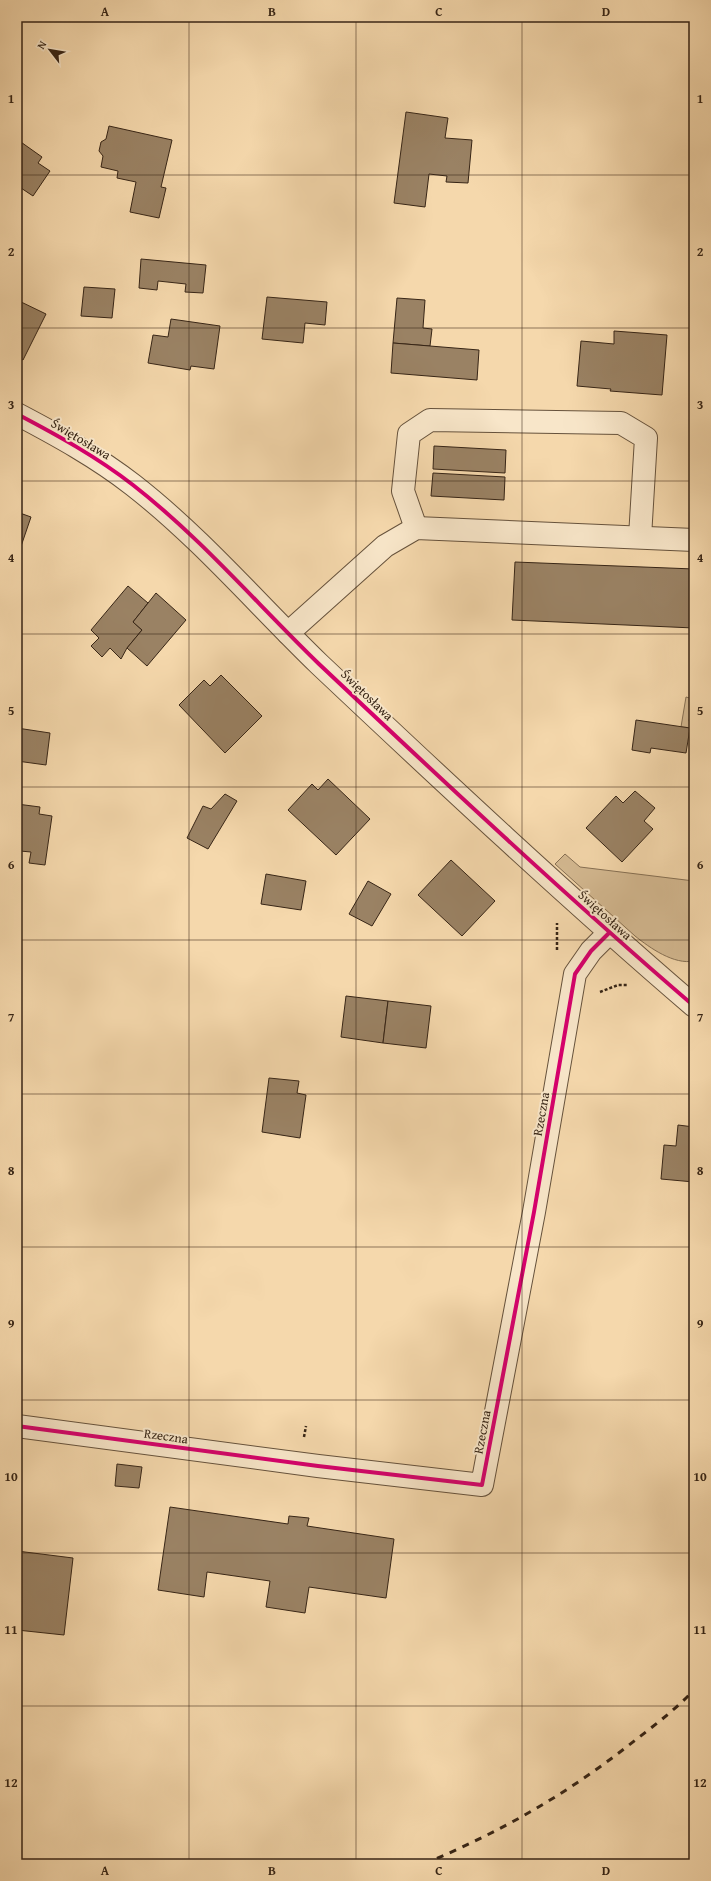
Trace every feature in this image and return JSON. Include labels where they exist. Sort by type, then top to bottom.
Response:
[{"type":"street","name":"Świętosława","points":[[17,414],[84,451],[133,485],[200,543],[288,633],[415,755],[609,932],[694,1005]]},
{"type":"street","points":[[416,528],[403,491],[408,434],[430,420],[621,424],[646,438],[640,537]]},
{"type":"street","points":[[288,633],[385,546],[416,528],[694,540]]},
{"type":"street","name":"Rzeczna","points":[[17,1426],[318,1466],[482,1485],[534,1212],[575,974],[591,951],[609,932]]},
{"type":"path","points":[[555,957],[558,944],[557,920]]},
{"type":"path","points":[[575,974],[597,994],[618,985],[631,985]]},
{"type":"shaded area","points":[[686,697],[693,699],[689,721],[694,722],[694,728],[681,727]]},
{"type":"shaded area","points":[[565,854],[580,867],[694,881],[694,961],[686,962],[670,958],[648,946],[635,936],[555,864]]},
{"type":"building","points":[[406,112],[448,118],[445,138],[472,140],[468,183],[446,182],[447,176],[429,174],[425,207],[394,203]]},
{"type":"building","points":[[109,126],[172,140],[161,187],[166,188],[159,218],[130,212],[136,182],[117,178],[118,171],[101,167],[103,156],[99,151],[101,142],[106,139]]},
{"type":"building","points":[[18,140],[42,157],[38,163],[50,171],[33,196],[21,188],[17,194]]},
{"type":"building","points":[[141,259],[206,265],[203,293],[185,292],[186,284],[158,281],[157,290],[139,288]]},
{"type":"building","points":[[84,287],[115,289],[112,318],[81,316]]},
{"type":"building","points":[[267,297],[327,302],[325,325],[305,323],[303,343],[262,339]]},
{"type":"building","points":[[397,298],[425,300],[423,328],[432,329],[430,346],[393,343]]},
{"type":"building","points":[[17,300],[46,314],[23,360],[17,357]]},
{"type":"building","points":[[171,319],[220,326],[214,369],[191,366],[190,370],[148,363],[153,335],[168,337]]},
{"type":"building","points":[[614,331],[667,335],[662,395],[610,391],[611,389],[577,386],[581,341],[614,344]]},
{"type":"building","points":[[393,343],[479,350],[477,380],[391,373]]},
{"type":"building","points":[[434,446],[506,450],[505,473],[433,469]]},
{"type":"building","points":[[433,473],[505,477],[504,500],[431,496]]},
{"type":"building","points":[[17,512],[31,517],[17,558]]},
{"type":"building","points":[[515,562],[694,569],[694,628],[512,620]]},
{"type":"building","points":[[128,586],[148,603],[133,622],[142,630],[127,648],[121,659],[110,648],[102,657],[91,646],[99,638],[91,630]]},
{"type":"building","points":[[156,593],[186,620],[147,666],[127,648],[142,630],[133,622]]},
{"type":"building","points":[[221,675],[262,716],[225,753],[179,705],[204,680],[210,686]]},
{"type":"building","points":[[636,720],[690,728],[686,753],[651,748],[650,753],[632,750]]},
{"type":"building","points":[[17,728],[50,733],[46,765],[17,761]]},
{"type":"building","points":[[328,779],[370,819],[336,855],[288,810],[312,784],[318,790]]},
{"type":"building","points":[[635,791],[655,808],[644,821],[653,829],[622,862],[586,828],[616,796],[623,803]]},
{"type":"building","points":[[225,794],[237,801],[208,849],[187,838],[203,806],[211,809]]},
{"type":"building","points":[[17,804],[40,807],[39,814],[52,816],[45,865],[29,863],[31,852],[20,851],[19,856],[17,856]]},
{"type":"building","points":[[451,860],[495,901],[462,936],[418,895]]},
{"type":"building","points":[[266,874],[306,881],[301,910],[261,904]]},
{"type":"building","points":[[368,881],[391,894],[372,926],[349,914]]},
{"type":"building","points":[[346,996],[388,1001],[383,1043],[341,1037]]},
{"type":"building","points":[[388,1001],[431,1006],[426,1048],[383,1043]]},
{"type":"building","points":[[269,1078],[299,1081],[297,1093],[306,1095],[300,1138],[262,1132]]},
{"type":"building","points":[[678,1125],[694,1127],[694,1182],[661,1179],[664,1145],[676,1146]]},
{"type":"building","points":[[117,1464],[142,1467],[139,1488],[115,1486]]},
{"type":"building","points":[[170,1507],[288,1524],[289,1516],[309,1518],[307,1526],[394,1539],[386,1598],[309,1587],[305,1613],[266,1607],[270,1581],[207,1572],[204,1597],[158,1590]]},
{"type":"building","points":[[17,1551],[73,1558],[64,1635],[17,1630]]},
{"type":"railway","points":[[424,1864],[505,1826],[556,1797],[637,1739],[694,1690]]},
{"type":"cycle path","points":[[17,414],[62,438],[91,456],[133,485],[158,505],[205,549],[319,664],[411,751],[552,880],[694,1006]]},
{"type":"cycle path","points":[[17,1426],[318,1466],[482,1485],[534,1212],[575,974],[591,951],[609,933]]}]
